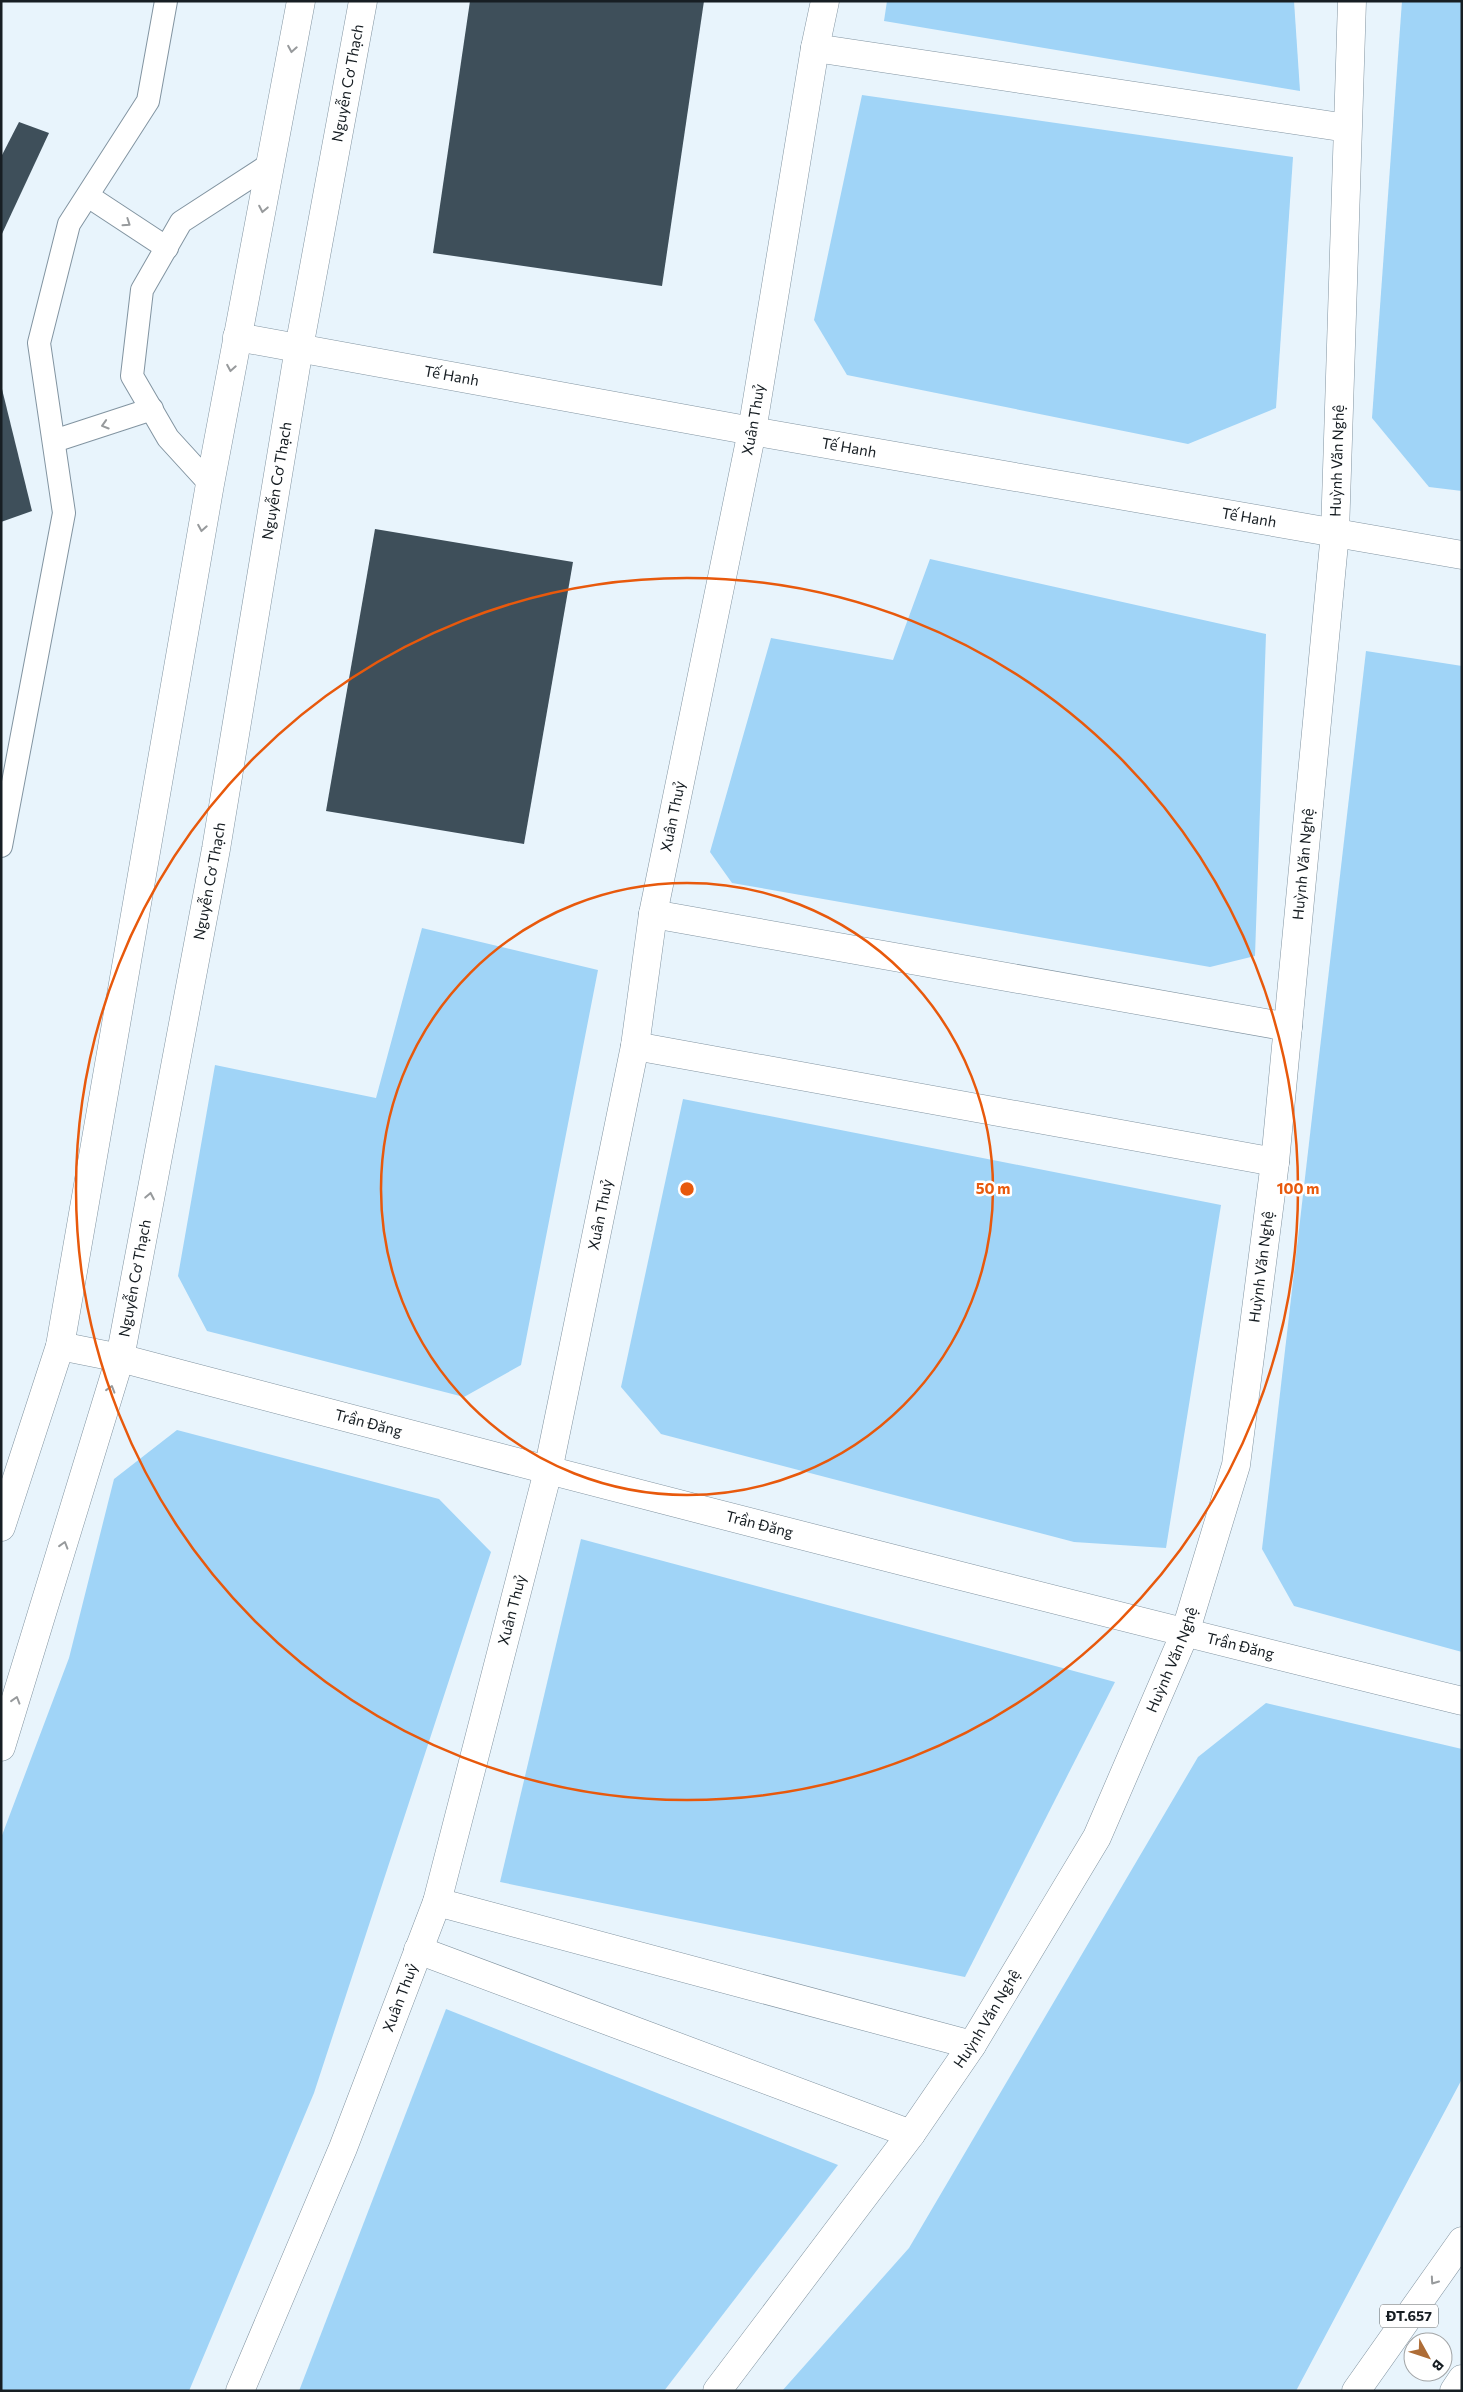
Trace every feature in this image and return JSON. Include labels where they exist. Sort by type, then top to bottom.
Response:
[{"type":"street","points":[[1,1527],[60,1346],[210,484],[301,1]]},
{"type":"street","name":"Nguyễn Cơ Thạch","points":[[1,1747],[120,1358],[216,849],[298,348],[363,1]]},
{"type":"street","name":"Xuân Thuỷ","points":[[240,2391],[343,2148],[437,1902],[548,1471],[635,1046],[653,914],[752,431],[815,48],[825,1]]},
{"type":"street","name":"Huỳnh Văn Nghệ","points":[[717,2391],[911,2134],[972,2045],[1098,1837],[1185,1633],[1236,1465],[1275,1162],[1335,533],[1352,1]]},
{"type":"street","points":[[815,48],[1348,128]]},
{"type":"street","name":"Tế Hanh","points":[[237,337],[752,431],[1462,555]]},
{"type":"street","points":[[653,914],[1288,1028]]},
{"type":"street","points":[[635,1046],[1275,1162]]},
{"type":"street","name":"Trần Đăng","points":[[60,1346],[120,1358],[548,1471],[1185,1633],[1462,1701]]},
{"type":"street","points":[[437,1902],[972,2045]]},
{"type":"street","points":[[418,1950],[911,2134]]},
{"type":"street","name":"ĐT.657","points":[[1356,2391],[1462,2241]]},
{"type":"street","points":[[1454,2391],[1462,2379]]},
{"type":"lane","points":[[1,846],[64,513],[39,343],[70,224],[148,102],[166,1]]},
{"type":"lane","points":[[210,484],[168,438],[132,376],[142,290],[181,222],[272,163]]},
{"type":"lane","points":[[88,196],[167,248]]},
{"type":"lane","points":[[54,441],[152,409]]},
{"type":"shaded area","points":[[887,1],[1294,1],[1300,91],[884,21]]},
{"type":"shaded area","points":[[1402,1],[1462,1],[1462,491],[1429,487],[1372,418]]},
{"type":"shaded area","points":[[862,95],[1293,157],[1276,408],[1188,444],[847,375],[814,320]]},
{"type":"shaded area","points":[[930,559],[1266,634],[1255,956],[1210,967],[732,883],[710,852],[771,638],[893,660]]},
{"type":"shaded area","points":[[1366,651],[1462,666],[1462,1652],[1294,1606],[1262,1549]]},
{"type":"shaded area","points":[[422,928],[598,970],[521,1365],[464,1397],[207,1331],[178,1276],[215,1065],[376,1098]]},
{"type":"shaded area","points":[[683,1099],[1221,1205],[1166,1548],[1074,1542],[661,1434],[621,1387]]},
{"type":"shaded area","points":[[177,1430],[439,1499],[491,1552],[314,2093],[189,2391],[1,2391],[1,1838],[69,1658],[114,1479]]},
{"type":"shaded area","points":[[581,1539],[1115,1682],[965,1977],[500,1882]]},
{"type":"shaded area","points":[[1266,1703],[1462,1749],[1462,2079],[1296,2391],[782,2391],[909,2248],[1198,1757]]},
{"type":"shaded area","points":[[446,2009],[838,2165],[664,2391],[299,2391]]},
{"type":"building","points":[[470,1],[704,1],[662,286],[433,253]]},
{"type":"building","points":[[19,122],[49,133],[1,236],[1,157]]},
{"type":"building","points":[[1,385],[32,511],[1,522]]},
{"type":"building","points":[[375,529],[573,562],[524,844],[326,811]]}]
